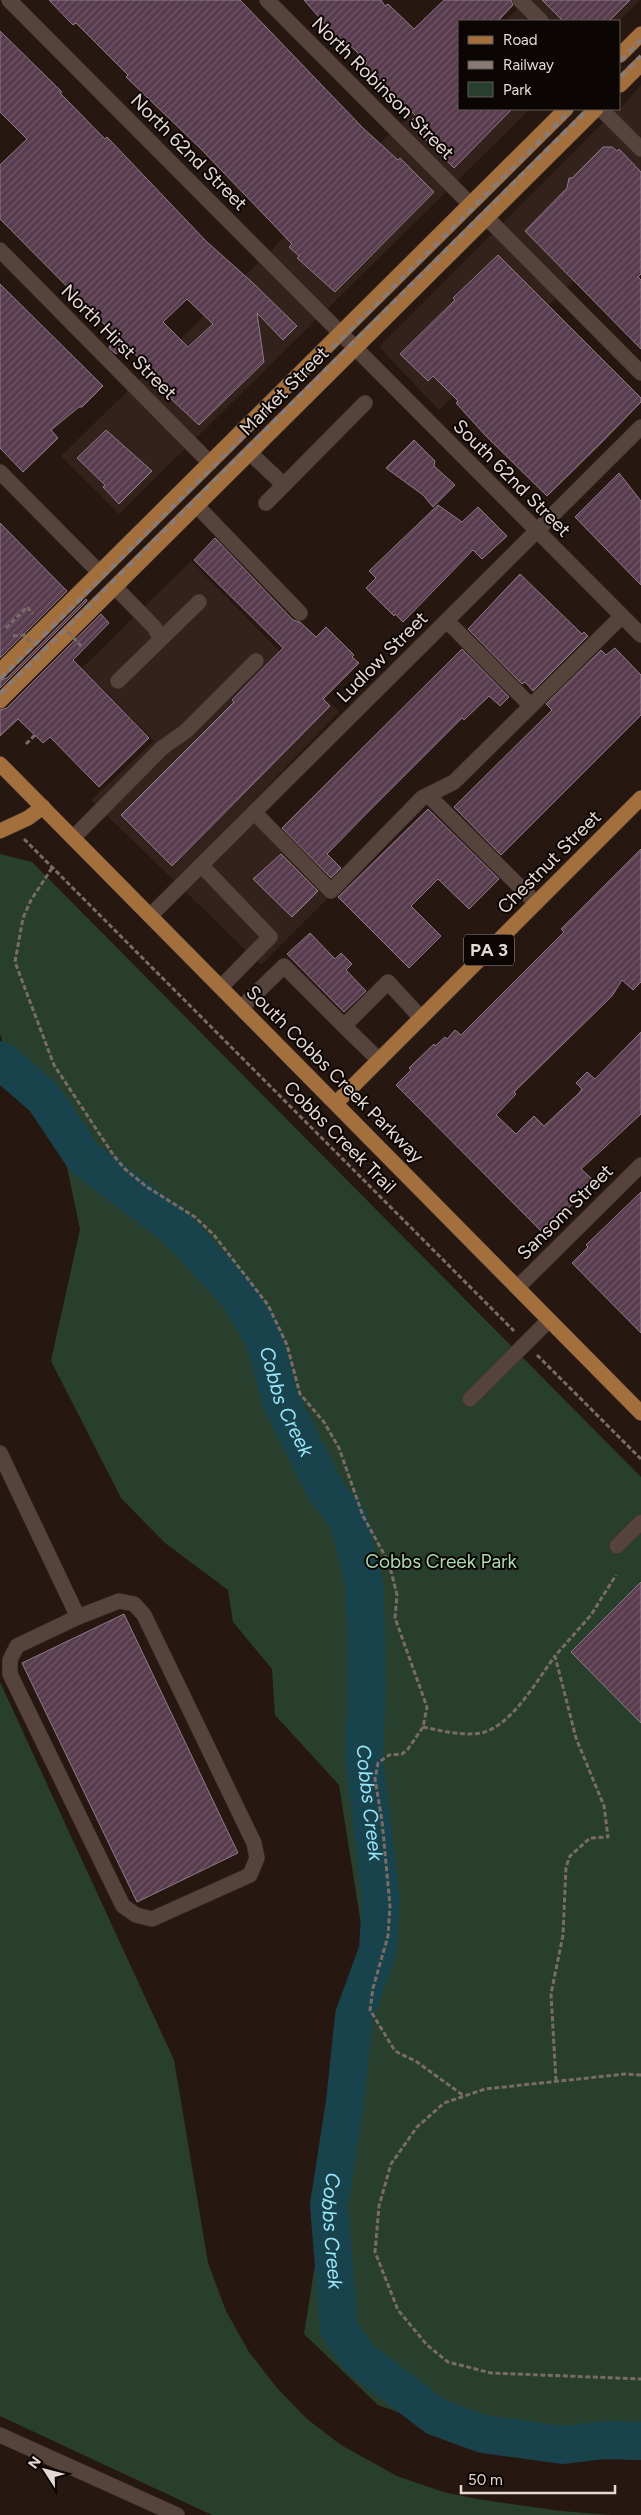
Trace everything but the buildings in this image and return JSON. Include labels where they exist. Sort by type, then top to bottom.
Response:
[{"type":"main road","points":[[621,54],[641,34]]},
{"type":"main road","points":[[621,84],[641,64]]},
{"type":"main road","name":"Market Street","points":[[0,671],[565,110]]},
{"type":"main road","name":"Market Street","points":[[0,701],[595,110]]},
{"type":"main road","name":"South Cobbs Creek Parkway","points":[[0,764],[641,1412]]},
{"type":"main road","name":"Chestnut Street","points":[[336,1103],[641,798]]},
{"type":"main road","points":[[0,831],[28,818],[43,808]]},
{"type":"street","name":"North 62nd Street","points":[[9,0],[356,348]]},
{"type":"street","name":"North Robinson Street","points":[[267,0],[470,204]]},
{"type":"street","points":[[520,0],[540,20]]},
{"type":"street","points":[[602,110],[641,149]]},
{"type":"street","points":[[487,218],[641,372]]},
{"type":"street","name":"North Hirst Street","points":[[0,250],[210,463]]},
{"type":"street","name":"South 62nd Street","points":[[356,348],[641,635]]},
{"type":"street","points":[[266,503],[365,403]]},
{"type":"street","name":"Ludlow Street","points":[[151,915],[641,427]]},
{"type":"street","points":[[250,453],[284,486]]},
{"type":"street","points":[[0,472],[99,572]]},
{"type":"street","points":[[197,506],[300,613]]},
{"type":"street","points":[[115,587],[154,627],[161,639]]},
{"type":"street","points":[[118,681],[199,602]]},
{"type":"street","points":[[254,812],[331,891],[422,798],[454,782],[622,616]]},
{"type":"street","points":[[447,621],[531,706]]},
{"type":"street","points":[[73,838],[162,748],[186,731],[256,661]]},
{"type":"street","points":[[428,795],[536,903]]},
{"type":"street","points":[[201,865],[270,937],[221,986]]},
{"type":"street","points":[[242,1007],[284,966],[379,1060]]},
{"type":"street","points":[[344,1026],[388,982],[421,1018]]},
{"type":"street","name":"Sansom Street","points":[[518,1287],[641,1164]]},
{"type":"street","points":[[470,1399],[549,1320]]},
{"type":"street","points":[[0,1453],[78,1616]]},
{"type":"street","points":[[617,1546],[641,1522]]},
{"type":"street","points":[[120,1601],[134,1604],[144,1615],[254,1844],[257,1858],[250,1875],[152,1919],[136,1916],[123,1906],[10,1674],[10,1660],[16,1646],[78,1616],[120,1601]]},
{"type":"street","points":[[0,2435],[177,2515]]},
{"type":"path","points":[[6,628],[27,607],[34,615],[27,622]]},
{"type":"path","points":[[20,629],[13,636],[24,636],[31,643]]},
{"type":"path","points":[[68,632],[81,646]]},
{"type":"path","points":[[26,744],[35,735]]},
{"type":"path","name":"Cobbs Creek Trail","points":[[19,835],[641,1459]]},
{"type":"path","points":[[52,868],[42,880],[27,909],[15,962],[54,1065],[114,1156],[125,1169],[163,1198],[195,1217],[208,1229],[251,1280],[268,1304],[287,1345],[300,1394],[324,1422],[339,1448],[363,1516],[389,1563],[396,1595],[396,1618],[427,1707],[423,1727],[402,1754],[389,1755],[378,1763],[375,1779],[382,1821],[390,1906],[388,1936],[373,1988],[370,2010],[395,2051],[417,2062],[464,2096]]},
{"type":"path","points":[[423,1727],[464,1734],[481,1733],[497,1727],[511,1715],[555,1656],[591,1615],[616,1575]]},
{"type":"path","points":[[555,1656],[576,1738],[604,1806],[608,1837],[590,1838],[570,1856],[566,1867],[563,1935],[552,1994],[556,2081]]},
{"type":"path","points":[[641,2075],[626,2074],[485,2089],[444,2103],[417,2127],[391,2164],[378,2206],[375,2252],[398,2310],[427,2345],[448,2362],[491,2373],[641,2379]]},
{"type":"shaded area","points":[[526,0],[640,0],[620,20],[506,20]]},
{"type":"shaded area","points":[[458,67],[458,110],[529,110],[119,514],[61,456]]},
{"type":"shaded area","points":[[641,85],[641,217],[439,410],[379,347],[616,110],[621,110]]},
{"type":"shaded area","points":[[191,561],[339,712],[243,812],[329,897],[261,965],[91,800],[154,741],[82,668]]},
{"type":"green space","name":"Cobbs Creek Park","points":[[0,854],[32,862],[641,1477],[641,2460],[519,2455],[378,2405],[304,2334],[365,1950],[339,1785],[275,1715],[272,1669],[233,1622],[228,1590],[165,1543],[121,1498],[51,1361],[80,1229],[61,1139],[14,1076],[0,1034]]},
{"type":"green space","points":[[0,1682],[174,2060],[208,2263],[226,2311],[249,2352],[277,2388],[307,2419],[341,2445],[397,2476],[443,2492],[477,2499],[561,2511],[611,2515],[212,2515],[0,2416]]},
{"type":"waterway","name":"Cobbs Creek","points":[[0,1060],[44,1098],[84,1158],[176,1228],[240,1297],[264,1339],[281,1401],[325,1489],[349,1521],[365,1588],[367,1685],[364,1758],[381,1899],[378,1950],[354,2016],[345,2102],[329,2205],[339,2329],[359,2358],[436,2417],[483,2434],[563,2445],[606,2440],[641,2441]]},
{"type":"railway","points":[[621,60],[641,40]]},
{"type":"railway","points":[[621,76],[641,56]]},
{"type":"railway","points":[[0,679],[571,110]]},
{"type":"railway","points":[[0,694],[587,110]]}]
